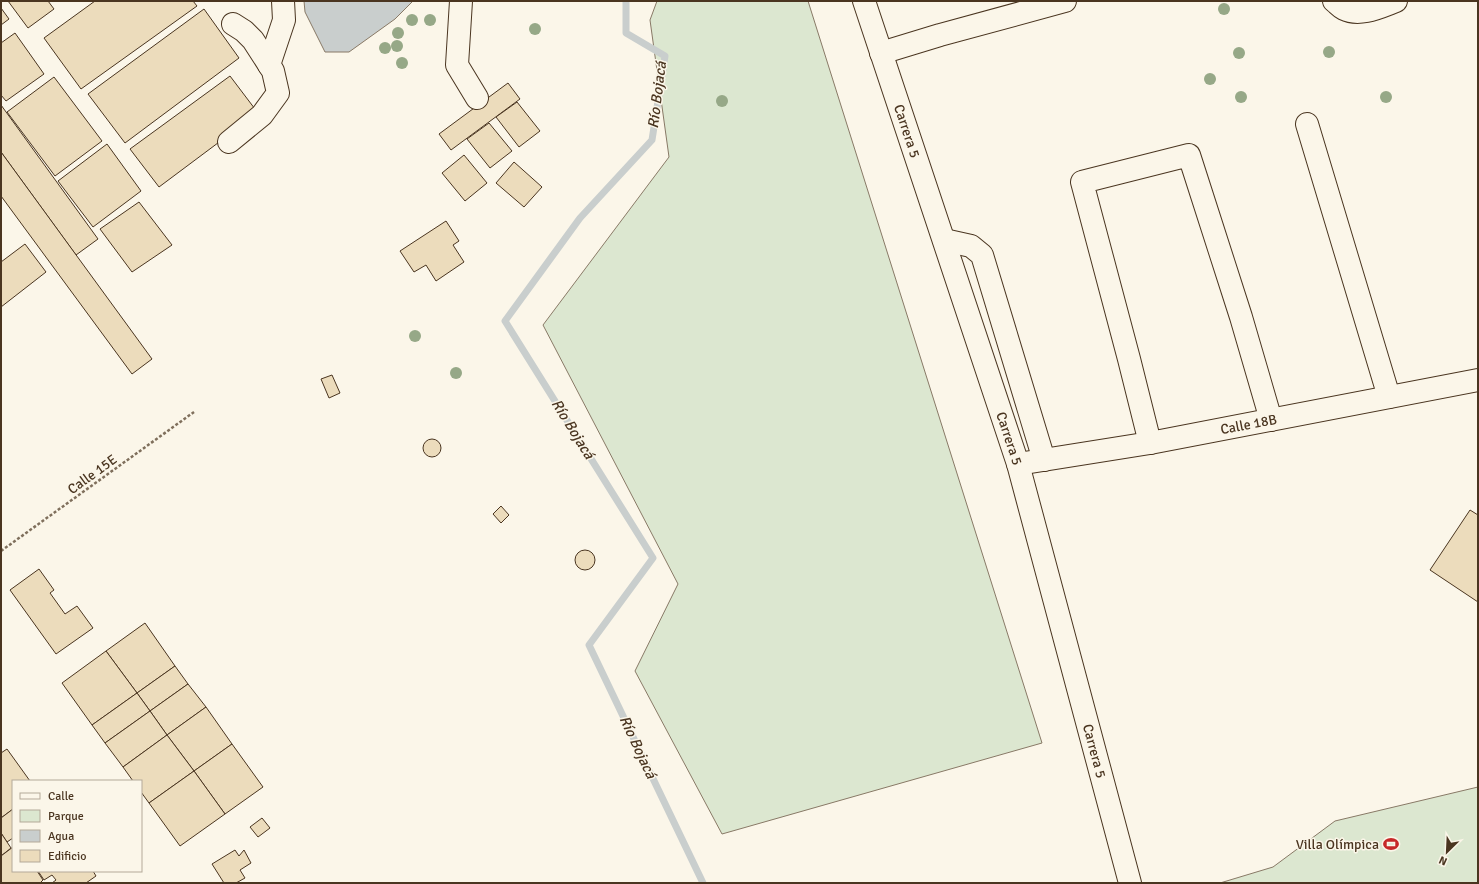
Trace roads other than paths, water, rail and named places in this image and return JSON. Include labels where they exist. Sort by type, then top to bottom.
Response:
[{"type":"street","points":[[269,65],[284,20],[283,1]]},
{"type":"street","points":[[461,1],[457,65],[477,98]]},
{"type":"street","name":"Carrera 5","points":[[864,1],[1018,464],[1130,883]]},
{"type":"street","points":[[881,53],[940,35],[1065,1]]},
{"type":"street","points":[[1334,1],[1344,9],[1356,12],[1372,10],[1396,1]]},
{"type":"street","points":[[229,142],[262,115],[278,93],[273,71],[253,40],[244,31],[233,24]]},
{"type":"street","points":[[1307,124],[1389,397]]},
{"type":"street","points":[[1150,443],[1082,182],[1189,155],[1271,420]]},
{"type":"street","points":[[944,240],[971,246],[982,255],[1044,460]]},
{"type":"street","name":"Calle 18B","points":[[1018,464],[1150,443],[1478,380]]},
{"type":"water","points":[[304,1],[413,1],[395,19],[349,52],[325,52],[305,12]]},
{"type":"waterway","name":"Río Bojacá","points":[[626,1],[626,33],[665,56],[652,140],[580,218],[505,321],[653,558],[589,645],[703,883]]},
{"type":"place","name":"Villa Olímpica","points":[[1391,844]]}]
